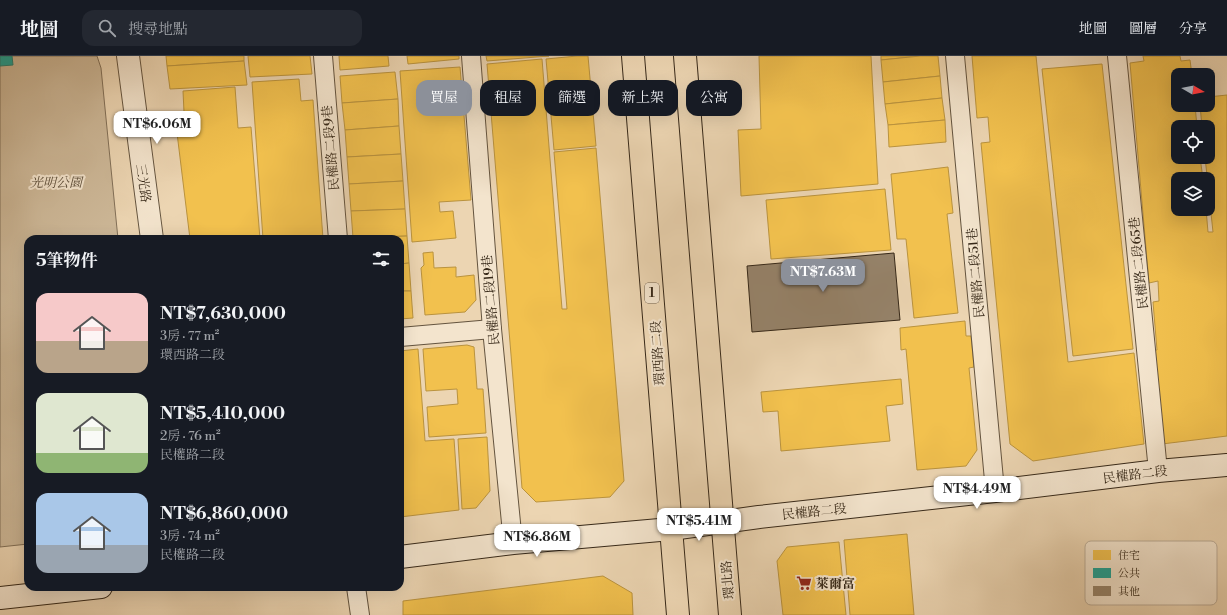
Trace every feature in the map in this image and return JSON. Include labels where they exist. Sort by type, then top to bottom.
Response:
[{"type":"main road","name":"環西路二段","points":[[633,56],[671,530]]},
{"type":"main road","points":[[685,56],[722,522]]},
{"type":"main road","name":"環北路","points":[[722,522],[730,615]]},
{"type":"main road","name":"1","points":[[671,530],[678,615]]},
{"type":"street","name":"三光路","points":[[128,56],[151,235]]},
{"type":"street","name":"民權路二段","points":[[404,557],[513,543],[671,530],[722,522],[1158,471],[1227,465]]},
{"type":"street","points":[[0,598],[64,591]]},
{"type":"lane","name":"民權路二段9巷","points":[[323,56],[338,235]]},
{"type":"lane","name":"民權路二段19巷","points":[[471,56],[492,329],[513,543]]},
{"type":"lane","name":"民權路二段51巷","points":[[956,56],[995,491]]},
{"type":"lane","name":"民權路二段65巷","points":[[1118,56],[1158,471]]},
{"type":"lane","points":[[404,337],[492,329]]},
{"type":"lane","points":[[357,591],[360,615]]},
{"type":"green space","name":"光明公園","points":[[0,56],[97,56],[101,68],[118,235],[24,235],[24,544],[0,547]]},
{"type":"building: 住宅","points":[[166,56],[244,56],[244,61],[167,66]]},
{"type":"building: 住宅","points":[[248,56],[310,56],[312,74],[250,77]]},
{"type":"building: 住宅","points":[[339,56],[388,56],[389,66],[340,70]]},
{"type":"building: 住宅","points":[[407,56],[459,56],[459,59],[408,64]]},
{"type":"building: 住宅","points":[[486,56],[549,56],[487,61]]},
{"type":"building: 住宅","points":[[588,56],[590,80],[548,80],[546,59]]},
{"type":"building: 住宅","points":[[759,56],[871,56],[878,184],[741,196],[738,130],[761,129]]},
{"type":"building: 住宅","points":[[881,56],[920,56],[881,60]]},
{"type":"building: 住宅","points":[[920,56],[938,56],[940,76],[883,82],[881,60]]},
{"type":"building: 住宅","points":[[972,56],[1036,56],[1068,362],[1134,353],[1144,444],[1033,461],[1010,444],[981,143],[990,142],[988,117],[977,118]]},
{"type":"building: 住宅","points":[[1143,56],[1180,56],[1181,61],[1190,60],[1191,68],[1171,68],[1171,112],[1196,112],[1196,120],[1171,120],[1171,164],[1201,164],[1202,172],[1171,172],[1171,216],[1207,216],[1208,232],[1213,232],[1211,216],[1215,216],[1215,172],[1207,172],[1206,164],[1215,164],[1215,120],[1201,120],[1201,112],[1215,112],[1215,96],[1227,95],[1227,436],[1162,444],[1153,350],[1157,350],[1153,302],[1159,301],[1158,281],[1149,283],[1130,63],[1144,61]]},
{"type":"building: 住宅","points":[[542,59],[544,116],[547,116],[562,309],[567,309],[554,152],[596,148],[624,481],[610,497],[536,502],[522,488],[491,116],[536,116],[536,80],[488,80],[487,64]]},
{"type":"building: 住宅","points":[[244,61],[247,85],[170,89],[167,66]]},
{"type":"building: 住宅","points":[[1102,64],[1133,349],[1073,356],[1042,69]]},
{"type":"building: 住宅","points":[[460,67],[461,80],[416,80],[416,116],[464,116],[471,200],[439,202],[440,212],[453,211],[456,238],[412,242],[400,71]]},
{"type":"building: 住宅","points":[[395,72],[398,99],[342,103],[340,76]]},
{"type":"building: 住宅","points":[[940,76],[942,98],[885,104],[883,82]]},
{"type":"building: 住宅","points":[[299,79],[301,101],[313,100],[323,235],[263,235],[252,82]]},
{"type":"building: 住宅","points":[[235,87],[238,128],[251,127],[260,235],[190,235],[177,133],[185,133],[183,91]]},
{"type":"building: 住宅","points":[[942,98],[945,120],[888,125],[885,104]]},
{"type":"building: 住宅","points":[[398,99],[399,126],[345,130],[342,103]]},
{"type":"building: 住宅","points":[[551,116],[593,116],[596,146],[554,150]]},
{"type":"building: 住宅","points":[[945,120],[946,142],[889,147],[888,125]]},
{"type":"building: 住宅","points":[[399,126],[401,154],[347,157],[345,130]]},
{"type":"building: 住宅","points":[[401,154],[403,181],[349,184],[347,157]]},
{"type":"building: 住宅","points":[[948,167],[953,213],[947,214],[958,313],[914,318],[906,239],[897,239],[891,174]]},
{"type":"building: 住宅","points":[[403,181],[405,209],[351,211],[349,184]]},
{"type":"building: 住宅","points":[[885,189],[891,250],[771,259],[766,200]]},
{"type":"building: 住宅","points":[[405,209],[407,236],[353,235],[351,211]]},
{"type":"building: 住宅","points":[[404,236],[407,236],[409,263],[404,264]]},
{"type":"building: 住宅","points":[[433,252],[434,268],[456,267],[456,277],[474,275],[476,300],[465,312],[425,315],[421,268],[424,265],[423,253]]},
{"type":"building: 住宅","points":[[409,263],[411,291],[404,291],[404,264]]},
{"type":"building: 住宅","points":[[404,291],[411,291],[413,318],[404,319]]},
{"type":"building: 住宅","points":[[965,321],[966,336],[971,336],[974,367],[969,368],[977,450],[966,466],[917,470],[906,349],[901,350],[900,328]]},
{"type":"building: 住宅","points":[[467,345],[474,347],[477,389],[483,389],[486,433],[429,437],[427,407],[458,404],[457,389],[426,391],[423,349]]},
{"type":"building: 住宅","points":[[418,349],[425,441],[454,439],[459,510],[404,517],[404,351]]},
{"type":"building: 住宅","points":[[901,379],[903,404],[886,406],[890,441],[781,451],[778,411],[763,412],[761,392]]},
{"type":"building: 住宅","points":[[487,437],[490,491],[476,508],[462,509],[458,439]]},
{"type":"building: 住宅","points":[[907,534],[914,615],[850,615],[844,540]]},
{"type":"building: 住宅","points":[[839,542],[846,615],[783,615],[777,561],[787,547]]},
{"type":"building: 住宅","points":[[603,576],[632,593],[633,615],[403,615],[403,601]]},
{"type":"building: 公共","points":[[0,56],[12,56],[13,65],[0,66]]},
{"type":"building: 其他","points":[[894,253],[900,320],[752,332],[747,266]]},
{"type":"place","name":"萊爾富","points":[[804,583]]}]
